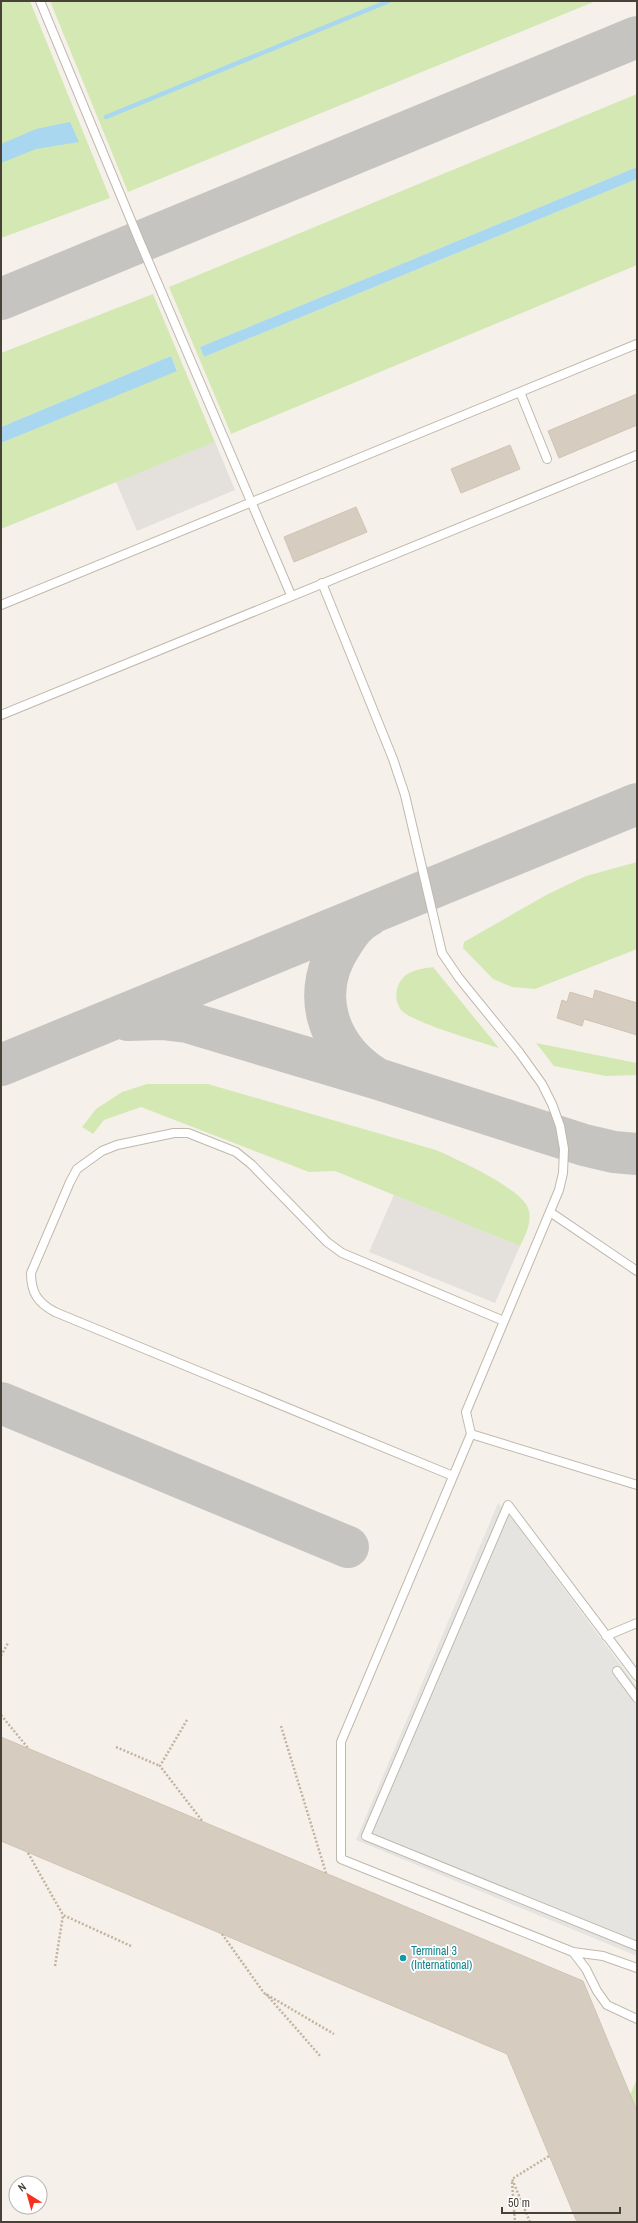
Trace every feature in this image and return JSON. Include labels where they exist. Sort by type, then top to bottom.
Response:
[{"type":"lane","points":[[40,1],[143,249],[291,595]]},
{"type":"lane","points":[[1,605],[637,344]]},
{"type":"lane","points":[[520,392],[547,459]]},
{"type":"lane","points":[[1,715],[291,595],[637,455]]},
{"type":"lane","points":[[322,583],[393,760],[405,795],[442,953],[459,978],[519,1052],[542,1084],[560,1126],[564,1149],[563,1173],[559,1190],[466,1412],[471,1434],[341,1742],[341,1859],[573,1952],[603,1956],[637,1968]]},
{"type":"lane","points":[[453,1476],[55,1312],[45,1307],[35,1296],[31,1286],[31,1273],[70,1182],[78,1169],[88,1160],[117,1145],[174,1133],[188,1133],[236,1152],[251,1164],[327,1242],[342,1253],[504,1321]]},
{"type":"lane","points":[[550,1212],[637,1271]]},
{"type":"lane","points":[[471,1434],[637,1485]]},
{"type":"lane","points":[[637,1676],[508,1505],[366,1836],[637,1946]]},
{"type":"lane","points":[[606,1636],[637,1623]]},
{"type":"lane","points":[[617,1671],[637,1698]]},
{"type":"lane","points":[[573,1952],[586,1969],[601,1999],[612,2008],[637,2019]]},
{"type":"path","points":[[1,1656],[8,1642]]},
{"type":"path","points":[[1,1715],[28,1748]]},
{"type":"path","points":[[160,1766],[187,1720]]},
{"type":"path","points":[[281,1726],[326,1873]]},
{"type":"path","points":[[116,1747],[160,1766],[203,1822]]},
{"type":"path","points":[[28,1853],[63,1915],[131,1946]]},
{"type":"path","points":[[55,1966],[63,1915]]},
{"type":"path","points":[[222,1934],[264,1993],[321,2057]]},
{"type":"path","points":[[264,1993],[334,2034]]},
{"type":"path","points":[[512,2179],[549,2156]]},
{"type":"path","points":[[512,2179],[515,2222]]},
{"type":"path","points":[[512,2179],[530,2222]]},
{"type":"shaded area","points":[[215,442],[235,490],[137,531],[116,482]]},
{"type":"shaded area","points":[[394,1195],[520,1246],[495,1303],[369,1252]]},
{"type":"shaded area","points":[[498,1503],[510,1516],[637,1687],[637,1956],[356,1840]]},
{"type":"green space","points":[[1,1],[30,1],[110,198],[1,238]]},
{"type":"green space","points":[[50,1],[596,1],[128,192]]},
{"type":"green space","points":[[637,94],[637,167],[200,347],[204,357],[637,179],[637,265],[231,434],[169,287]]},
{"type":"green space","points":[[153,294],[215,442],[1,529],[1,443],[177,370],[171,356],[1,427],[1,353]]},
{"type":"green space","points":[[637,862],[637,949],[535,989],[512,987],[493,979],[463,948],[464,942],[548,894],[586,876]]},
{"type":"green space","points":[[433,967],[499,1048],[431,1026],[407,1015],[401,1010],[396,995],[401,981],[412,972]]},
{"type":"green space","points":[[536,1043],[637,1063],[637,1075],[606,1076],[554,1066]]},
{"type":"green space","points":[[147,1084],[208,1084],[436,1150],[501,1183],[523,1200],[528,1208],[530,1218],[526,1233],[520,1246],[335,1171],[309,1172],[141,1107],[104,1120],[93,1134],[82,1127],[96,1109],[122,1092]]},
{"type":"green space","points":[[637,2079],[637,2111],[630,2095]]},
{"type":"water","points":[[70,122],[79,142],[36,149],[1,163],[1,144],[36,129]]},
{"type":"water","points":[[637,167],[637,179],[204,357],[200,347]]},
{"type":"water","points":[[171,356],[177,371],[1,443],[1,427]]},
{"type":"building","points":[[637,394],[637,425],[559,458],[548,431]]},
{"type":"building","points":[[510,445],[520,469],[461,493],[451,469]]},
{"type":"building","points":[[356,507],[367,532],[294,562],[284,537]]},
{"type":"building","points":[[595,990],[637,1003],[637,1035],[584,1019],[582,1026],[557,1018],[562,1000],[567,1002],[570,992],[593,999]]},
{"type":"building","name":"Terminal 3 (International)","points":[[1,1737],[583,1981],[637,2111],[637,2222],[577,2222],[507,2054],[1,1841]]},
{"type":"waterway","points":[[106,117],[389,1]]},
{"type":"taxiway","points":[[1,299],[637,37]]},
{"type":"taxiway","points":[[1,1065],[637,804]]},
{"type":"taxiway","points":[[368,916],[357,924],[351,931],[343,942],[333,961],[327,979],[325,998],[328,1016],[334,1034],[344,1050],[357,1064],[374,1077]]},
{"type":"taxiway","points":[[128,1020],[162,1019],[187,1022],[378,1079],[584,1145],[614,1152],[637,1154]]},
{"type":"taxiway","points":[[1,1403],[348,1547]]},
{"type":"place","name":"Terminal 3 (International)","points":[[403,1958]]}]
